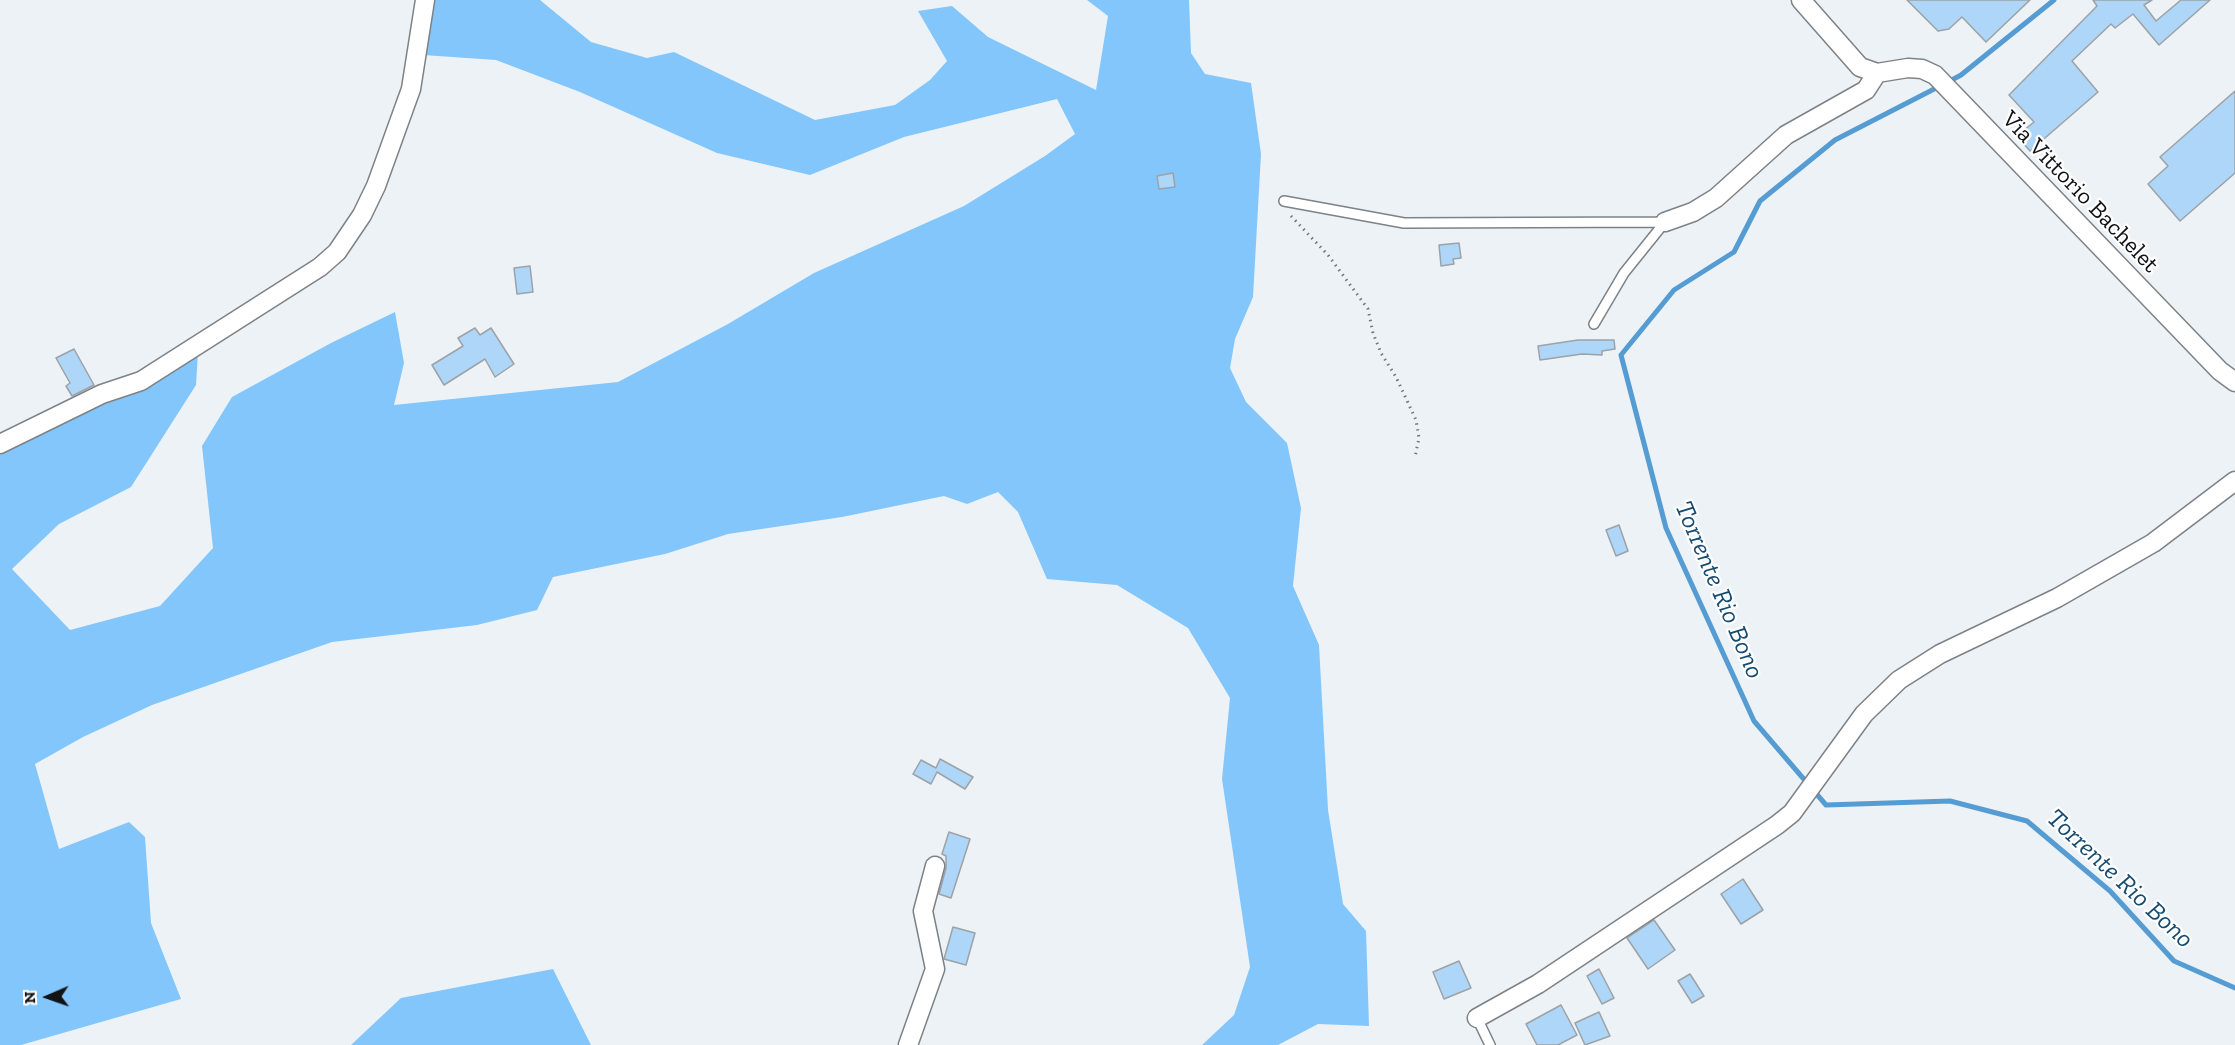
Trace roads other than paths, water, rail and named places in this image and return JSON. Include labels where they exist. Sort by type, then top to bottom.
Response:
[{"type":"street","points":[[0,444],[102,394],[141,381],[320,267],[337,252],[362,215],[376,186],[407,100],[425,0]]},
{"type":"street","points":[[1665,222],[1693,212],[1716,198],[1786,135],[1866,90],[1877,73],[1860,68],[1801,0]]},
{"type":"street","name":"Via Vittorio Bachelet","points":[[1877,73],[1908,68],[1922,69],[1935,75],[2220,371],[2235,382]]},
{"type":"street","points":[[1477,1018],[1538,984],[1792,813],[1864,714],[1899,680],[1940,654],[2057,598],[2153,543],[2235,481]]},
{"type":"street","points":[[908,1045],[935,969],[923,911],[935,866]]},
{"type":"lane","points":[[1284,201],[1423,225],[1665,222]]},
{"type":"lane","points":[[1594,324],[1624,273],[1665,222]]},
{"type":"lane","points":[[1477,1018],[1490,1045]]},
{"type":"waterway","name":"Torrente Rio Bono","points":[[1948,82],[1961,75],[2054,0]]},
{"type":"waterway","name":"Torrente Rio Bono","points":[[1940,86],[1835,140],[1760,201],[1734,252],[1674,290],[1621,355],[1666,528],[1754,721],[1826,805],[1950,801],[2027,821],[2110,891],[2174,961],[2235,988]]}]
